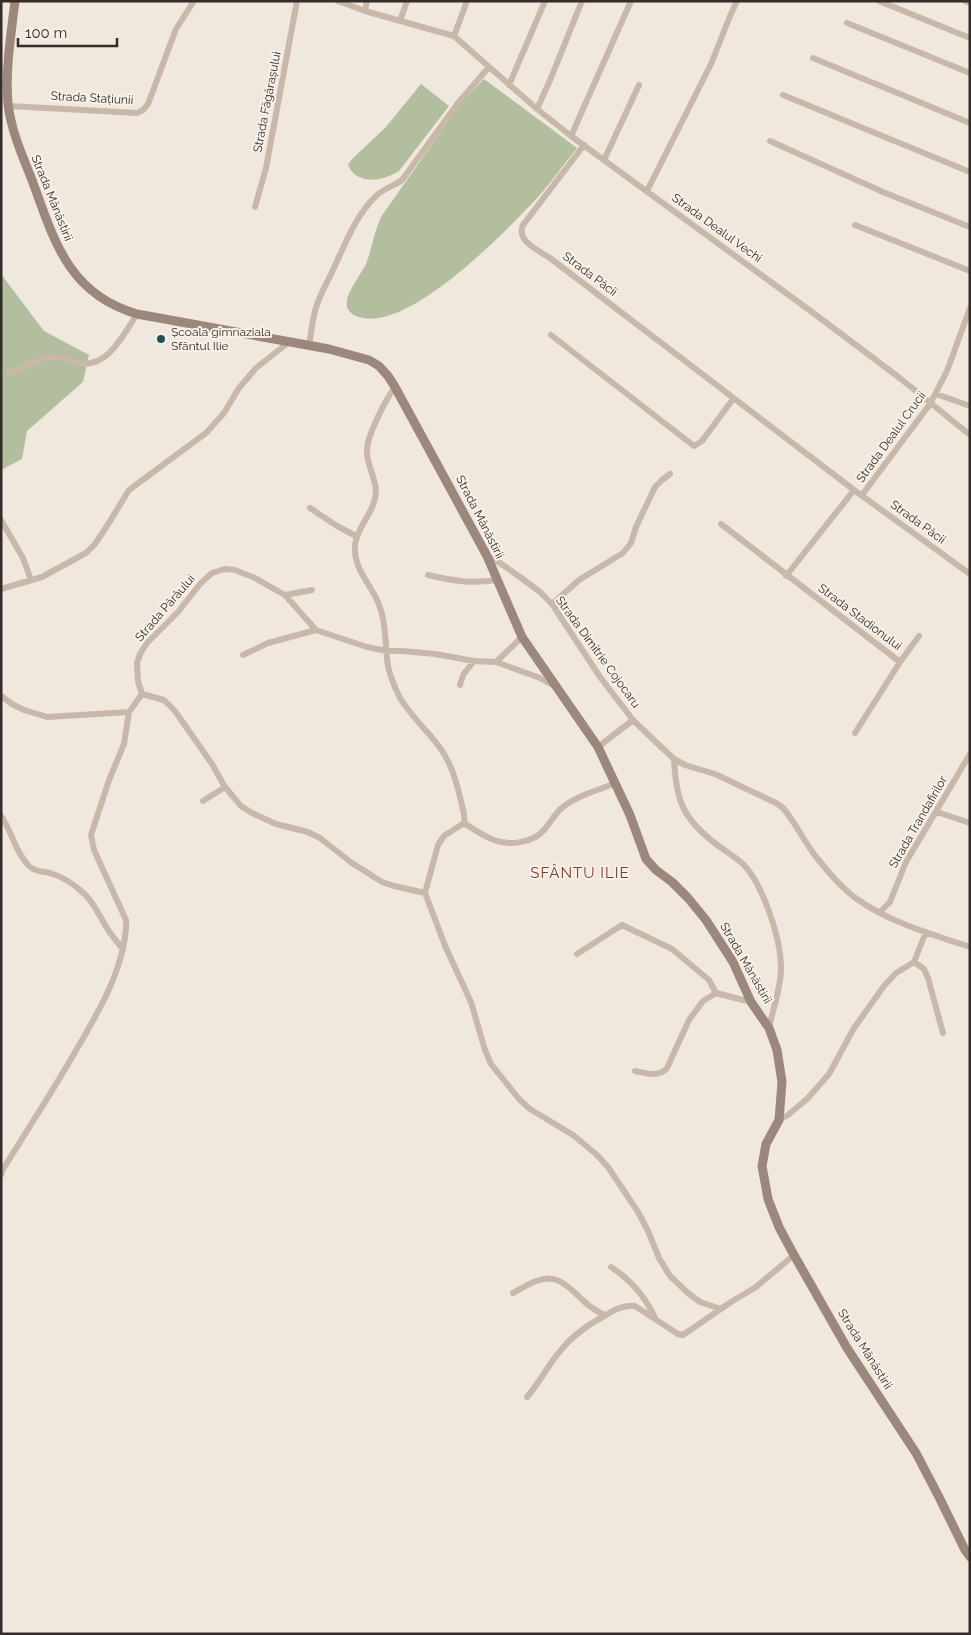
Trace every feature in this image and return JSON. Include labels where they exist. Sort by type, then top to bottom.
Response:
[{"type":"street","name":"Strada Mănăstirii","points":[[15,1],[5,52],[8,106],[15,135],[51,232],[67,263],[84,284],[95,295],[110,304],[137,314],[328,349],[369,360],[379,366],[396,387],[487,556],[522,637],[598,747],[630,815],[646,860],[672,882],[706,920],[733,962],[751,1002],[770,1028],[777,1050],[781,1073],[779,1120],[766,1144],[762,1166],[768,1198],[779,1227],[794,1255],[847,1348],[916,1453],[970,1557]]},
{"type":"street","name":"Strada Stațiunii","points":[[8,106],[137,113],[144,110],[148,104],[176,29],[194,1]]},
{"type":"street","name":"Strada Făgărașului","points":[[255,207],[270,150],[298,1]]},
{"type":"street","points":[[338,1],[364,11],[454,36],[467,1]]},
{"type":"street","points":[[364,11],[367,1]]},
{"type":"street","points":[[400,21],[407,1]]},
{"type":"street","points":[[509,85],[545,1]]},
{"type":"street","points":[[536,109],[551,78],[582,1]]},
{"type":"street","points":[[571,136],[632,1]]},
{"type":"street","points":[[647,191],[712,64],[737,1]]},
{"type":"street","points":[[879,1],[970,38]]},
{"type":"street","points":[[965,1],[970,3]]},
{"type":"street","points":[[847,23],[970,73]]},
{"type":"street","name":"Strada Dealul Vechi","points":[[454,36],[536,109],[878,362],[970,435]]},
{"type":"street","points":[[813,58],[970,123]]},
{"type":"street","points":[[309,346],[319,298],[350,233],[367,206],[385,188],[402,180],[458,103],[489,68]]},
{"type":"street","points":[[604,160],[639,85]]},
{"type":"street","points":[[783,95],[970,172]]},
{"type":"street","points":[[770,141],[883,192],[970,227]]},
{"type":"street","name":"Strada Păcii","points":[[584,145],[523,225],[522,237],[733,399],[970,574]]},
{"type":"street","points":[[855,225],[970,271]]},
{"type":"street","name":"Strada Dealul Crucii","points":[[862,496],[936,394],[970,308]]},
{"type":"street","points":[[10,372],[54,357],[87,364],[97,362],[109,354],[137,314]]},
{"type":"street","points":[[551,335],[694,446],[702,441],[733,399]]},
{"type":"street","points":[[1,589],[31,580],[63,566],[86,553],[108,526],[129,490],[206,433],[224,413],[239,388],[256,368],[289,342]]},
{"type":"street","points":[[396,387],[385,402],[366,451],[375,481],[376,493],[356,536],[355,554],[357,564],[377,600],[383,617],[388,669],[401,699],[439,746],[451,766],[465,816],[464,823],[444,836],[438,845],[425,893],[446,948],[471,1002],[485,1050],[496,1072],[530,1109],[573,1136],[596,1154],[638,1212],[659,1258],[670,1276],[700,1302],[721,1309]]},
{"type":"street","points":[[936,394],[970,406]]},
{"type":"street","points":[[552,604],[579,580],[623,553],[631,543],[636,527],[655,487],[670,474]]},
{"type":"street","points":[[786,576],[854,490]]},
{"type":"street","points":[[310,508],[356,536]]},
{"type":"street","points":[[1,520],[23,558],[31,580]]},
{"type":"street","name":"Strada Stadionului","points":[[721,524],[900,662],[855,733]]},
{"type":"street","name":"Strada Dimitrie Cojocaru","points":[[487,556],[520,577],[552,604],[585,656],[634,720],[674,759],[691,767],[715,774],[776,803],[782,808],[816,856],[837,881],[854,896],[892,918],[970,947]]},
{"type":"street","name":"Strada Pârâului","points":[[142,694],[137,672],[140,654],[156,632],[178,612],[200,584],[212,573],[225,569],[235,570],[255,578],[285,595],[316,630],[366,647],[387,651],[435,654],[474,661],[496,662],[540,678],[555,686]]},
{"type":"street","points":[[428,575],[459,582],[497,580]]},
{"type":"street","points":[[285,595],[312,590]]},
{"type":"street","points":[[243,655],[268,643],[316,630]]},
{"type":"street","points":[[900,662],[919,636]]},
{"type":"street","points":[[496,662],[522,637]]},
{"type":"street","points":[[460,685],[462,674],[474,661]]},
{"type":"street","points":[[1,1175],[59,1080],[114,980],[127,926],[94,850],[91,835],[109,780],[124,744],[129,712],[142,694],[164,700],[169,704],[212,764],[225,787],[241,806],[276,824],[308,832],[320,838],[352,863],[382,882],[425,893]]},
{"type":"street","points":[[1,696],[24,710],[47,717],[129,712]]},
{"type":"street","points":[[598,747],[634,720]]},
{"type":"street","name":"Strada Trandafirilor","points":[[880,912],[890,902],[906,862],[970,754]]},
{"type":"street","points":[[674,759],[676,790],[680,804],[701,831],[743,864],[754,879],[769,913],[780,949],[782,968],[770,1028]]},
{"type":"street","points":[[464,823],[492,840],[501,842],[527,840],[534,838],[544,830],[553,816],[569,803],[616,783]]},
{"type":"street","points":[[203,801],[225,787]]},
{"type":"street","points":[[937,812],[970,823]]},
{"type":"street","points":[[1,816],[9,828],[17,848],[29,866],[42,873],[49,873],[58,877],[80,890],[94,905],[108,930],[123,949]]},
{"type":"street","name":"Strada Trandafirilor","points":[[890,902],[892,918]]},
{"type":"street","points":[[577,954],[622,925],[672,949],[709,980],[716,993]]},
{"type":"street","points":[[926,932],[914,962],[924,969],[928,978],[943,1033]]},
{"type":"street","name":"Strada Mănăstirii","points":[[779,1120],[808,1098],[829,1074],[854,1028],[884,986],[896,973],[914,962]]},
{"type":"street","points":[[635,1072],[659,1074],[663,1072],[667,1068],[689,1020],[703,1001],[716,993],[751,1002]]},
{"type":"street","points":[[526,1396],[534,1389],[560,1350],[572,1338],[604,1316],[628,1305],[635,1306],[678,1334],[683,1335],[756,1287],[794,1255]]},
{"type":"street","points":[[611,1267],[626,1276],[648,1304],[656,1320]]},
{"type":"street","points":[[513,1293],[532,1283],[544,1279],[552,1279],[569,1288],[604,1316]]},
{"type":"green space","points":[[484,79],[577,148],[524,212],[456,275],[429,295],[404,310],[380,318],[354,315],[347,307],[348,297],[366,264],[381,217],[462,102]]},
{"type":"green space","points":[[421,84],[449,106],[399,171],[386,177],[371,180],[364,179],[352,172],[348,165],[351,160],[385,128]]},
{"type":"green space","points":[[1,274],[44,331],[89,355],[83,382],[27,431],[22,459],[1,470]]},
{"type":"place","name":"Școala gimnaziala Sfântul Ilie","points":[[161,339]]},
{"type":"district","name":"SFÂNTU ILIE","points":[[580,873]]}]
